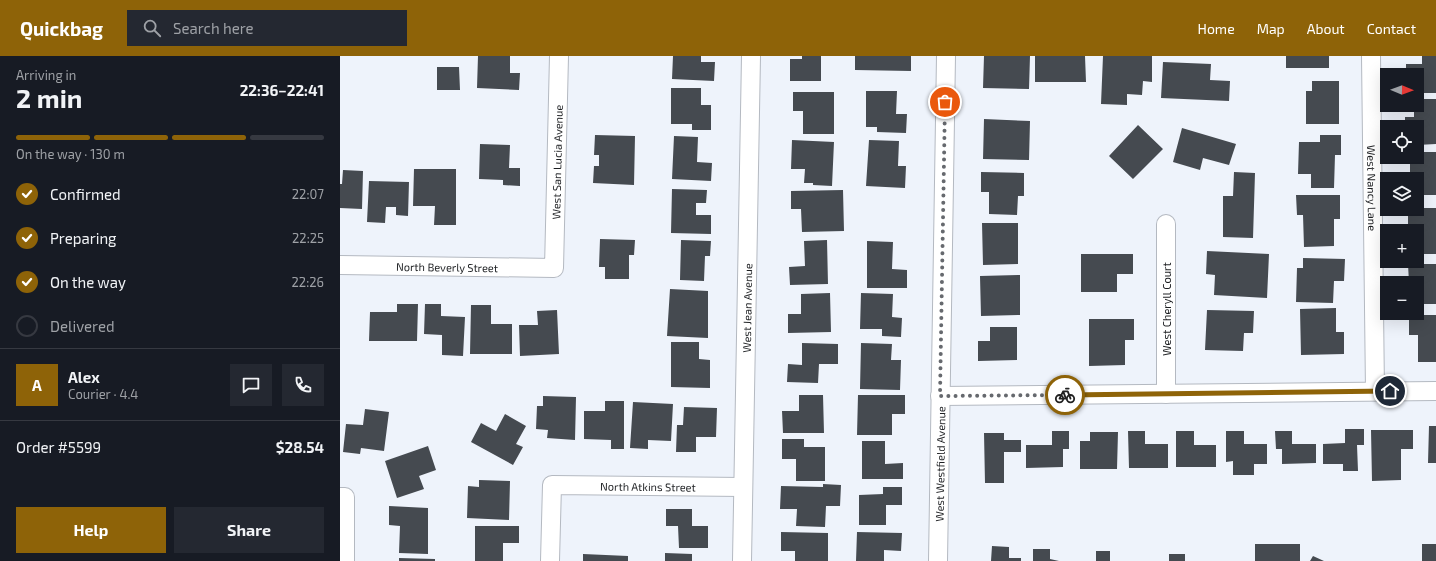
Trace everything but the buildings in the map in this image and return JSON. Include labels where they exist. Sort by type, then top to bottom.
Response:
[{"type":"street","name":"West San Lucia Avenue","points":[[554,268],[559,56]]},
{"type":"street","name":"West Jean Avenue","points":[[742,561],[751,56]]},
{"type":"street","name":"West Westfield Avenue","points":[[938,561],[946,56]]},
{"type":"street","name":"West Nancy Lane","points":[[1371,56],[1375,391]]},
{"type":"street","name":"West Cheryll Court","points":[[1166,224],[1166,394]]},
{"type":"street","name":"North Beverly Street","points":[[340,265],[554,268]]},
{"type":"street","points":[[940,396],[1436,391]]},
{"type":"street","name":"North Atkins Street","points":[[550,561],[552,485],[743,487]]},
{"type":"street","points":[[343,497],[344,561]]},
{"type":"way so far","points":[[945,102],[940,396],[1065,395]]},
{"type":"route","points":[[1065,395],[1390,391]]}]
